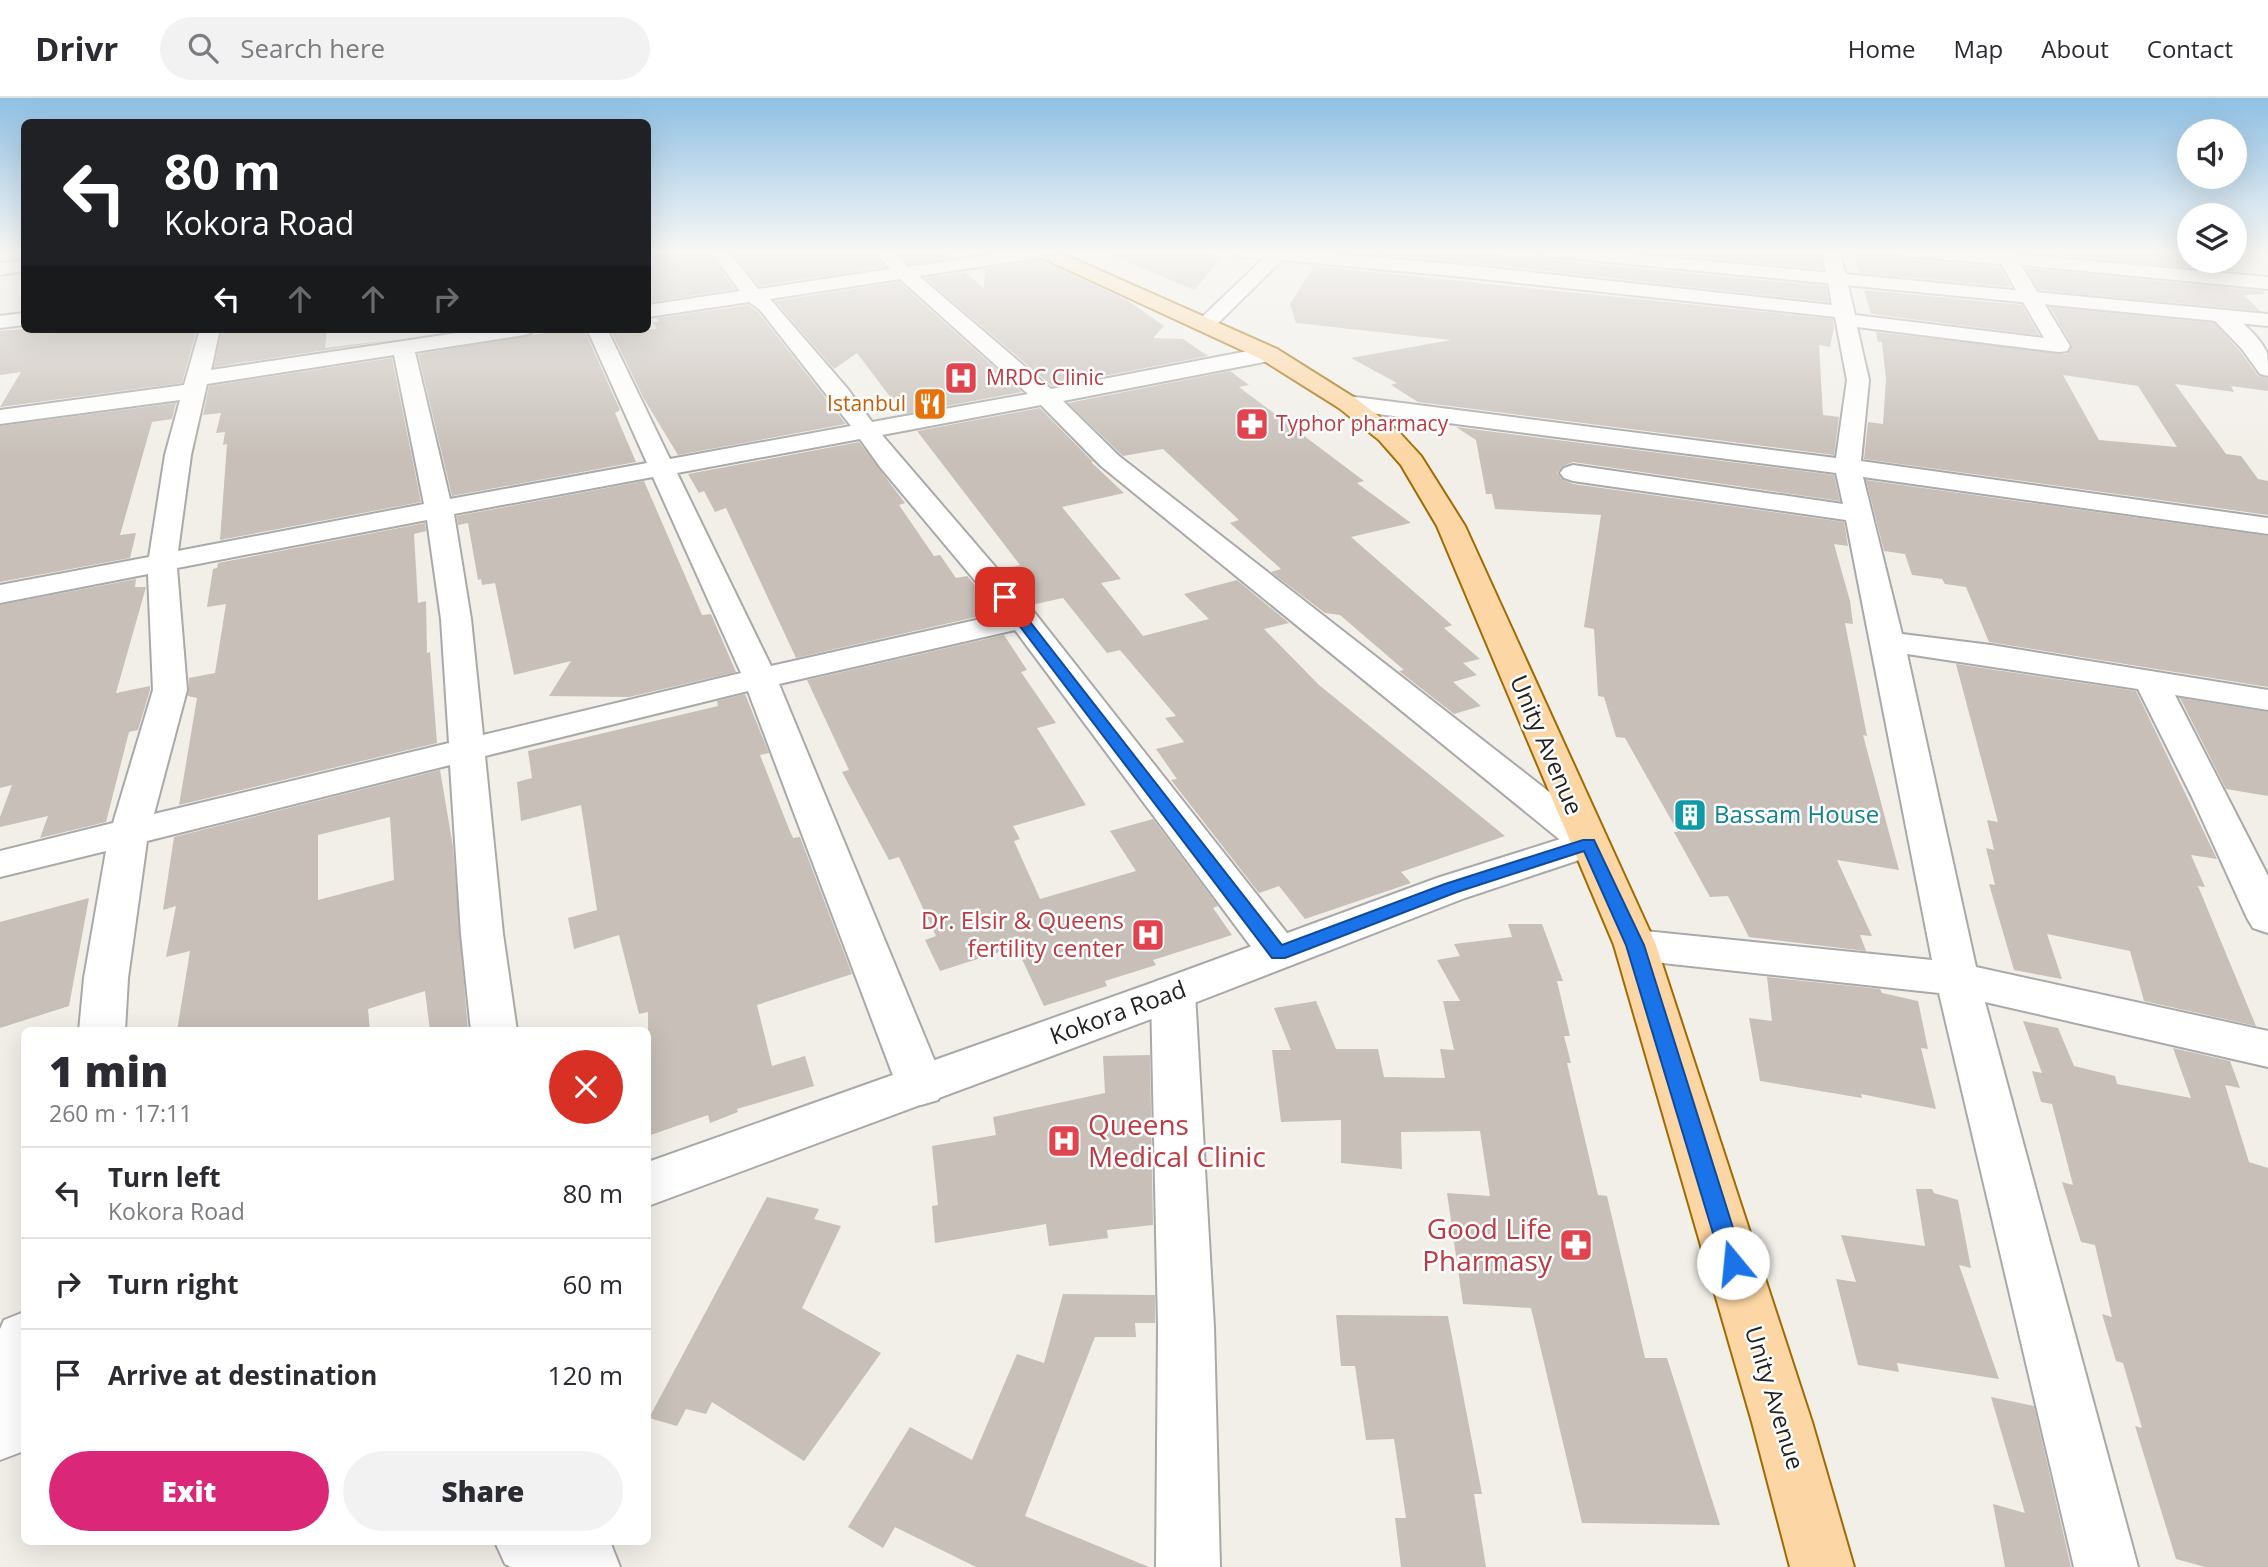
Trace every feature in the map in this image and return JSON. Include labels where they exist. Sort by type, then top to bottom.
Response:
[{"type":"main road","name":"Unity Avenue","points":[[1196,320],[1269,354],[1348,403],[1388,435],[1412,461],[1451,526],[1635,945],[1782,1422],[1822,1567]]},
{"type":"street","points":[[0,322],[20,320]]},
{"type":"street","points":[[778,320],[839,393],[889,462],[1023,619],[1279,953]]},
{"type":"street","points":[[957,320],[1046,397],[1110,461],[1588,843]]},
{"type":"street","points":[[1206,324],[1211,320]]},
{"type":"street","points":[[1846,320],[1858,380],[1848,467],[1888,642],[1957,979],[2106,1567]]},
{"type":"street","points":[[1958,320],[2059,345],[2044,320]]},
{"type":"street","points":[[2228,320],[2268,369]]},
{"type":"street","points":[[102,1027],[106,978],[130,831],[170,690],[162,563],[178,455],[209,333]]},
{"type":"street","points":[[0,417],[194,385],[407,341],[485,333]]},
{"type":"street","points":[[599,333],[760,678],[921,1086]]},
{"type":"street","points":[[407,341],[439,509],[456,619],[482,934],[494,1027]]},
{"type":"street","points":[[0,594],[1269,354]]},
{"type":"street","points":[[1348,403],[1848,467],[2268,526]]},
{"type":"street","points":[[1573,473],[1859,514]]},
{"type":"street","points":[[0,864],[760,678],[1023,619]]},
{"type":"street","points":[[1888,642],[1991,655],[2268,699]]},
{"type":"street","points":[[2151,681],[2211,797],[2268,918]]},
{"type":"street","name":"Kokora Road","points":[[651,1183],[921,1086],[1451,888],[1588,843]]},
{"type":"street","points":[[1635,945],[1957,979],[2268,1049]]},
{"type":"street","points":[[1173,993],[1186,1327],[1188,1567]]},
{"type":"street","points":[[0,1430],[21,1350]]},
{"type":"street","points":[[0,1430],[21,1423]]},
{"type":"street","points":[[534,1545],[588,1567]]},
{"type":"building","points":[[658,320],[764,320],[846,424],[678,455],[644,399],[612,333],[651,333],[651,329],[657,329],[653,322],[659,322]]},
{"type":"building","points":[[791,320],[941,320],[1022,392],[903,414],[857,353],[834,369]]},
{"type":"building","points":[[974,320],[1155,320],[1164,326],[1153,338],[1183,339],[1208,356],[1052,386]]},
{"type":"building","points":[[1295,320],[1833,320],[1830,347],[1819,345],[1823,415],[1839,417],[1834,455],[1418,402],[1391,385],[1397,383],[1351,358],[1451,340],[1296,323]]},
{"type":"building","points":[[1915,320],[2030,320],[2039,335]]},
{"type":"building","points":[[2057,320],[2179,320],[2214,323],[2240,351],[2258,376],[2268,378],[2268,391],[2231,386],[2234,392],[2175,384],[2226,454],[2241,456],[2258,479],[2268,481],[2268,515],[1864,459],[1868,422],[1883,424],[1886,379],[1882,342],[1878,342],[1876,332],[2067,354],[2072,345]],"holes":[[[2063,375],[2138,386],[2177,447],[2099,440]]]},
{"type":"building","points":[[0,331],[196,333],[182,383],[0,407],[21,372],[0,375]]},
{"type":"building","points":[[221,333],[327,333],[325,348],[398,339],[214,367]]},
{"type":"building","points":[[544,333],[586,333],[620,410],[615,413],[636,462],[452,496],[418,354]]},
{"type":"building","points":[[392,358],[421,502],[220,540],[227,444],[223,445],[225,432],[216,433],[221,413],[203,415],[209,386]]},
{"type":"building","points":[[1230,371],[1249,385],[1239,387],[1364,481],[1357,483],[1411,523],[1351,537],[1452,625],[1444,628],[1480,659],[1463,663],[1477,675],[1453,682],[1481,706],[1454,714],[1399,671],[1404,670],[1340,615],[1325,613],[1271,572],[1281,569],[1230,523],[1239,520],[1163,449],[1123,456],[1068,403]]},
{"type":"building","points":[[176,403],[172,419],[152,422],[120,535],[136,533],[130,558],[0,582],[0,426]]},
{"type":"building","points":[[1040,408],[1124,493],[1062,507],[1121,579],[1101,583],[1143,636],[1209,619],[1184,594],[1237,580],[1289,623],[1264,629],[1319,685],[1505,836],[1401,872],[1411,883],[1305,919],[1279,886],[1259,893],[1171,780],[1177,779],[1156,749],[1184,742],[1165,718],[1176,716],[1120,650],[1107,653],[1063,598],[1031,605],[1000,569],[1020,565],[917,431]]},
{"type":"building","points":[[1456,427],[1834,475],[1840,501],[1573,462],[1563,466],[1557,473],[1563,480],[1573,484],[1844,522],[1848,546],[1834,544],[1850,601],[1853,624],[1845,623],[1867,736],[1863,735],[1899,870],[1837,860],[1872,936],[1860,935],[1866,951],[1749,937],[1728,896],[1710,897],[1674,832],[1678,832],[1625,738],[1616,737],[1604,697],[1598,696],[1594,629],[1584,627],[1601,515],[1495,509],[1492,494],[1486,494],[1476,440]]},
{"type":"building","points":[[859,442],[905,503],[899,505],[934,556],[940,555],[956,578],[967,576],[998,612],[796,658],[726,508],[715,512],[704,491],[699,493],[688,474]]},
{"type":"building","points":[[1866,480],[2268,536],[2268,687],[1989,642],[1966,587],[1945,584],[1942,579],[1912,575],[1905,554],[1884,551]]},
{"type":"building","points":[[644,481],[702,615],[711,614],[736,672],[629,697],[549,696],[571,661],[514,675],[495,583],[482,585],[481,579],[478,580],[468,523],[458,525],[457,516]]},
{"type":"building","points":[[425,523],[426,531],[414,534],[418,603],[426,601],[427,653],[430,652],[437,743],[179,805],[197,698],[188,696],[189,678],[215,673],[226,604],[207,607],[213,569],[217,568],[218,563]]},
{"type":"building","points":[[136,579],[135,587],[146,587],[116,693],[150,686],[150,690],[138,730],[129,732],[106,822],[40,838],[48,816],[0,827],[0,817],[12,785],[0,788],[0,605]]},
{"type":"building","points":[[1004,635],[1027,670],[1021,672],[1056,723],[1037,728],[1086,805],[1013,826],[1020,839],[1014,841],[1040,899],[1136,871],[1110,831],[1153,819],[1218,906],[1213,908],[1232,935],[1153,960],[1156,965],[1105,981],[1107,986],[1044,1006],[1020,955],[1013,957],[1009,949],[940,971],[925,940],[936,936],[899,857],[889,860],[842,772],[849,770],[807,680]]},
{"type":"building","points":[[1956,664],[2136,691],[2217,859],[2191,855],[2205,887],[2198,886],[2256,1026],[2144,1001],[2130,951],[2047,934],[2062,979],[2014,970],[1989,884],[1995,885],[1986,848],[1994,850],[1987,820],[1998,822]]},
{"type":"building","points":[[745,694],[769,753],[760,755],[793,838],[800,837],[852,974],[757,1005],[772,1066],[805,1056],[814,1086],[737,1109],[738,1112],[710,1123],[708,1115],[651,1135],[651,1027],[648,1027],[648,1012],[639,1014],[619,935],[574,949],[568,918],[597,910],[581,805],[521,821],[517,782],[532,778],[528,751],[718,706],[717,701]]},
{"type":"building","points":[[2180,698],[2268,712],[2268,796],[2226,789]]},
{"type":"building","points":[[440,770],[453,847],[468,1027],[430,1027],[425,991],[368,1009],[370,1027],[178,1027],[190,951],[166,957],[176,906],[163,910],[174,837]],"holes":[[[390,817],[394,880],[318,900],[318,835]]]},
{"type":"building","points":[[89,898],[69,1006],[0,1028],[0,922]]},
{"type":"building","points":[[1508,924],[1542,924],[1563,981],[1557,981],[1570,1036],[1564,1036],[1571,1063],[1567,1063],[1598,1195],[1607,1196],[1645,1358],[1667,1358],[1720,1525],[1582,1523],[1531,1308],[1463,1304],[1447,1193],[1490,1196],[1480,1131],[1401,1132],[1402,1169],[1341,1163],[1341,1120],[1281,1122],[1272,1050],[1291,1050],[1274,1008],[1316,1001],[1336,1049],[1378,1049],[1384,1077],[1445,1078],[1440,1049],[1454,1050],[1443,1001],[1460,1001],[1437,960],[1460,956],[1454,944],[1512,937]]},
{"type":"building","points":[[1767,977],[1880,989],[1882,993],[1918,1001],[1928,1049],[1921,1048],[1936,1109],[1861,1094],[1862,1098],[1760,1081],[1749,1018],[1772,1021]]},
{"type":"building","points":[[2023,1021],[2058,1028],[2074,1066],[2115,1076],[2117,1084],[2191,1098],[2173,1048],[2230,1061],[2240,1088],[2225,1085],[2249,1162],[2268,1168],[2268,1567],[2205,1567],[2176,1559],[2135,1426],[2142,1428],[2123,1363],[2116,1361],[2102,1314],[2112,1317],[2095,1245],[2081,1242],[2062,1182],[2073,1185],[2052,1104],[2041,1102],[2032,1071],[2042,1073]]},
{"type":"building","points":[[1150,1055],[1153,1225],[1107,1230],[1108,1238],[1049,1246],[1046,1224],[935,1243],[932,1206],[938,1205],[932,1146],[996,1135],[993,1117],[1105,1093],[1103,1056]]},
{"type":"building","points":[[1916,1189],[1932,1189],[1934,1193],[1958,1200],[1971,1268],[1959,1265],[1999,1379],[1897,1363],[1899,1372],[1858,1365],[1836,1279],[1856,1282],[1841,1235],[1925,1246]]},
{"type":"building","points":[[767,1197],[819,1209],[814,1219],[841,1226],[802,1308],[881,1353],[804,1461],[712,1402],[706,1414],[686,1409],[677,1426],[651,1419]]},
{"type":"building","points":[[1063,1294],[1155,1295],[1155,1323],[1135,1323],[1136,1337],[1095,1337],[1025,1516],[1149,1567],[976,1567],[895,1527],[883,1548],[848,1527],[910,1427],[972,1460],[1017,1354],[1044,1363]]},
{"type":"building","points":[[1336,1315],[1448,1316],[1482,1494],[1474,1494],[1486,1567],[1401,1567],[1395,1518],[1406,1518],[1394,1439],[1366,1440],[1355,1366],[1341,1366]]},
{"type":"building","points":[[1991,1397],[2034,1406],[2071,1567],[2005,1567],[1993,1504],[2025,1513]]},
{"type":"place","name":"MRDC Clinic","points":[[961,378]]},
{"type":"place","name":"Istanbul","points":[[930,404]]},
{"type":"place","name":"Typhor pharmacy","points":[[1252,424]]},
{"type":"place","name":"Bassam House","points":[[1690,815]]},
{"type":"place","name":"Dr. Elsir & Queens fertility center","points":[[1148,935]]},
{"type":"place","name":"Queens Medical Clinic","points":[[1064,1141]]},
{"type":"place","name":"Good Life Pharmasy","points":[[1576,1245]]},
{"type":"route","points":[[1005,597],[1279,953],[1451,888],[1588,843],[1635,945],[1733,1263]]}]
